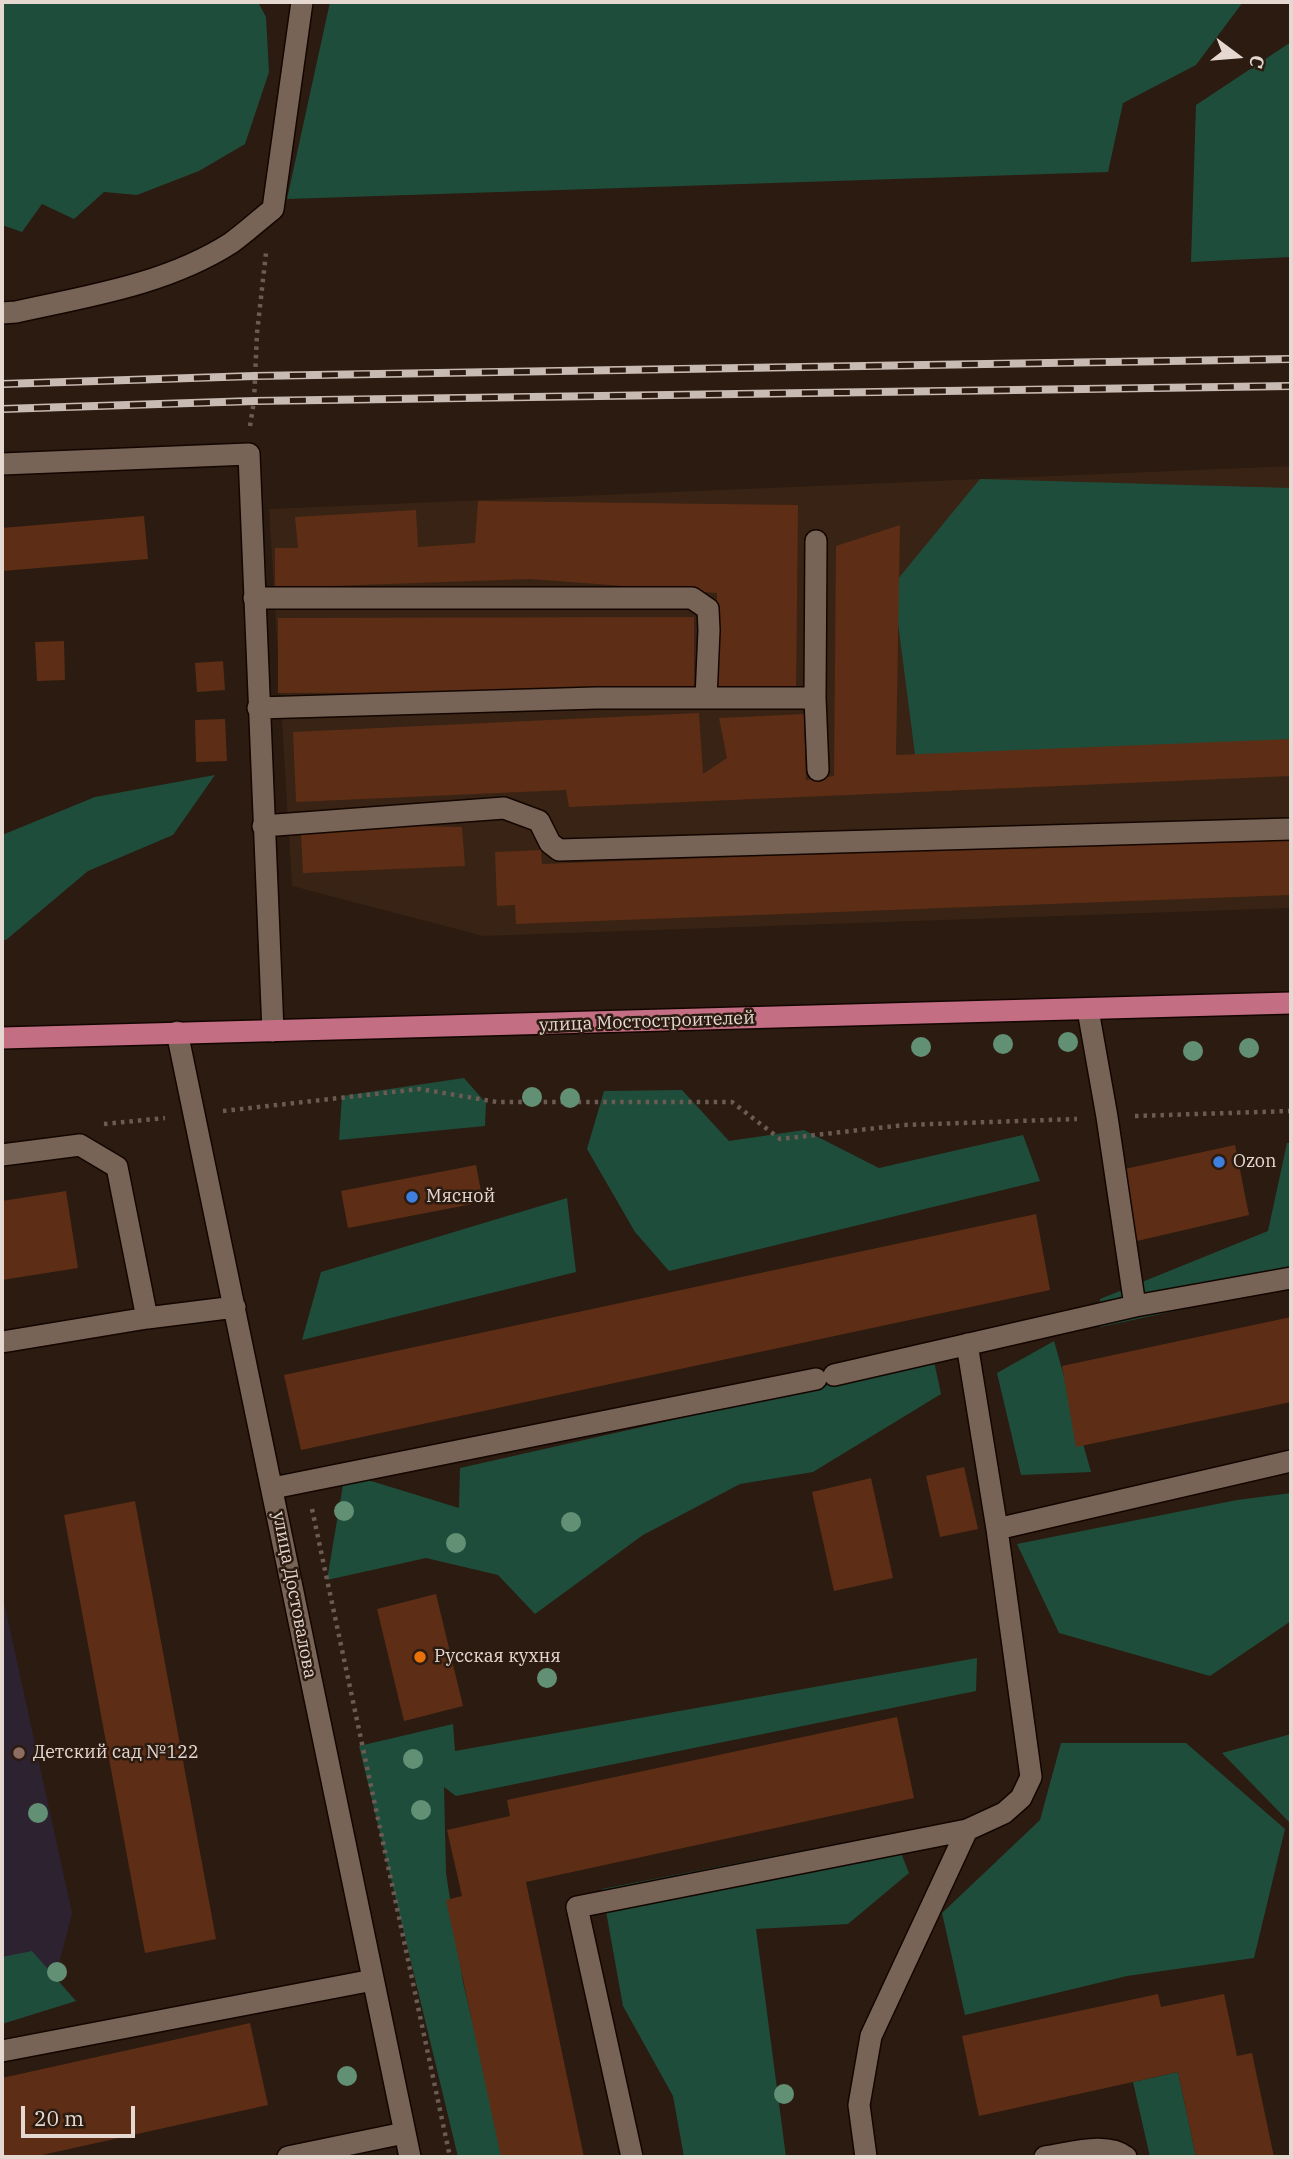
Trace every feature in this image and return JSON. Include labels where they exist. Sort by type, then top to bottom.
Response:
[{"type":"main road","name":"улица Мостостроителей","points":[[2,1038],[1291,1003]]},
{"type":"street","points":[[2,313],[130,287],[191,264],[230,243],[273,209],[302,2]]},
{"type":"street","points":[[2,464],[249,454],[273,1031]]},
{"type":"street","points":[[816,541],[815,698],[818,770]]},
{"type":"street","points":[[254,598],[692,598],[708,609],[706,698]]},
{"type":"street","points":[[258,708],[596,698],[815,698]]},
{"type":"street","points":[[263,826],[504,808],[539,821],[550,843],[559,850],[1291,829]]},
{"type":"street","points":[[1088,1010],[1135,1306]]},
{"type":"street","name":"улица Достовалова","points":[[177,1032],[410,2157]]},
{"type":"street","points":[[2,1155],[80,1145],[117,1167],[147,1318]]},
{"type":"street","points":[[273,1488],[825,1377],[1135,1306],[1291,1278]]},
{"type":"street","points":[[2,1342],[147,1318],[235,1307]]},
{"type":"street","points":[[632,2157],[577,1907],[967,1830],[1004,1813],[1021,1798],[1031,1777],[997,1529],[967,1344]]},
{"type":"street","points":[[997,1529],[1291,1461]]},
{"type":"street","points":[[866,2157],[859,2105],[872,2036],[967,1830]]},
{"type":"street","points":[[2,2051],[373,1980]]},
{"type":"street","points":[[288,2157],[404,2133]]},
{"type":"street","points":[[1045,2157],[1101,2149],[1126,2157]]},
{"type":"path","points":[[249,454],[261,289],[273,209]]},
{"type":"path","points":[[99,1125],[419,1089],[496,1102],[732,1102],[780,1139],[904,1125],[1291,1111]]},
{"type":"path","points":[[310,1498],[450,2157]]},
{"type":"shaded area","points":[[1291,466],[1291,908],[483,936],[292,886],[269,509]]},
{"type":"shaded area","name":"Детский сад №122","points":[[2,1593],[72,1913],[56,1976],[2,1991]]},
{"type":"green space","points":[[2,2],[258,2],[266,17],[269,72],[245,144],[199,171],[137,195],[104,192],[74,219],[42,204],[22,232],[2,225]]},
{"type":"green space","points":[[330,2],[1243,2],[1196,65],[1123,103],[1108,172],[287,199]]},
{"type":"green space","points":[[1291,42],[1291,257],[1191,262],[1196,105]]},
{"type":"green space","points":[[980,479],[1291,488],[1291,759],[916,762],[893,585]]},
{"type":"green space","points":[[215,775],[173,835],[88,871],[6,940],[2,940],[2,835],[95,797]]},
{"type":"green space","points":[[464,1078],[486,1103],[485,1126],[339,1140],[342,1096]]},
{"type":"green space","points":[[682,1090],[729,1141],[804,1130],[879,1168],[1023,1135],[1040,1181],[669,1271],[635,1232],[587,1149],[604,1091]]},
{"type":"green space","points":[[1287,1143],[1291,1143],[1291,1286],[1100,1327],[1100,1299],[1268,1231]]},
{"type":"green space","points":[[567,1198],[576,1272],[302,1340],[321,1272]]},
{"type":"green space","points":[[1054,1341],[1091,1472],[1021,1475],[997,1373]]},
{"type":"green space","points":[[934,1361],[941,1394],[813,1472],[740,1484],[643,1535],[535,1614],[498,1575],[426,1558],[327,1580],[345,1473],[459,1508],[460,1468]]},
{"type":"green space","points":[[1291,1493],[1291,1621],[1210,1676],[1059,1633],[1017,1544],[1237,1500]]},
{"type":"green space","points":[[977,1658],[976,1691],[456,1796],[444,1787],[446,1873],[463,1982],[504,2157],[458,2157],[359,1746],[453,1724],[455,1751]]},
{"type":"green space","points":[[1291,1734],[1291,1824],[1222,1753]]},
{"type":"green space","points":[[1061,1743],[1186,1743],[1285,1829],[1254,1958],[1127,1976],[965,2015],[942,1913],[1040,1820]]},
{"type":"green space","points":[[893,1833],[909,1873],[848,1924],[756,1929],[786,2157],[684,2157],[673,2096],[623,2006],[602,1889]]},
{"type":"green space","points":[[32,1951],[76,2001],[2,2024],[2,1957]]},
{"type":"green space","points":[[1178,2072],[1196,2157],[1150,2157],[1133,2082]]},
{"type":"building","points":[[478,501],[798,505],[796,694],[717,693],[717,593],[530,579],[275,588],[275,548],[298,548],[295,517],[416,510],[418,547],[475,543]]},
{"type":"building","points":[[144,516],[148,559],[2,571],[2,528]]},
{"type":"building","points":[[900,525],[896,755],[1291,739],[1291,776],[569,807],[566,790],[296,802],[293,732],[699,713],[703,774],[727,758],[719,718],[804,714],[806,780],[834,776],[836,546]]},
{"type":"building","points":[[694,617],[694,692],[278,693],[278,618]]},
{"type":"building","points":[[64,641],[65,680],[37,681],[35,642]]},
{"type":"building","points":[[223,661],[225,690],[197,692],[195,663]]},
{"type":"building","points":[[225,719],[227,761],[196,762],[195,720]]},
{"type":"building","points":[[316,824],[462,827],[465,866],[303,873],[301,834]]},
{"type":"building","points":[[1291,836],[1291,895],[516,924],[515,905],[497,906],[495,852],[541,850],[542,864]]},
{"type":"building","points":[[1235,1145],[1249,1215],[1137,1241],[1120,1170]]},
{"type":"building","name":"Мясной","points":[[476,1165],[483,1202],[348,1228],[341,1191]]},
{"type":"building","points":[[66,1191],[78,1268],[2,1280],[2,1201]]},
{"type":"building","points":[[1036,1214],[1050,1290],[301,1450],[284,1375]]},
{"type":"building","points":[[1291,1317],[1291,1402],[1076,1447],[1062,1366]]},
{"type":"building","points":[[964,1467],[978,1529],[940,1537],[926,1476]]},
{"type":"building","points":[[871,1478],[893,1578],[834,1591],[812,1492]]},
{"type":"building","points":[[135,1501],[216,1939],[145,1953],[64,1515]]},
{"type":"building","name":"Русская кухня","points":[[436,1594],[463,1706],[404,1721],[377,1609]]},
{"type":"building","points":[[897,1717],[914,1798],[526,1882],[584,2157],[501,2157],[446,1900],[462,1896],[447,1830],[510,1816],[507,1800]]},
{"type":"building","points":[[1158,1994],[1161,2007],[1224,1994],[1237,2056],[1252,2053],[1274,2157],[1196,2157],[1178,2072],[979,2116],[962,2036]]},
{"type":"building","points":[[250,2023],[268,2105],[33,2157],[2,2157],[2,2078]]},
{"type":"railway","points":[[2,384],[254,376],[1291,359]]},
{"type":"railway","points":[[2,409],[254,401],[1291,386]]},
{"type":"place","name":"Ozon","points":[[1219,1162]]},
{"type":"place","name":"Мясной","points":[[412,1197]]},
{"type":"place","name":"Русская кухня","points":[[420,1657]]},
{"type":"place","name":"Детский сад №122","points":[[19,1753]]}]
